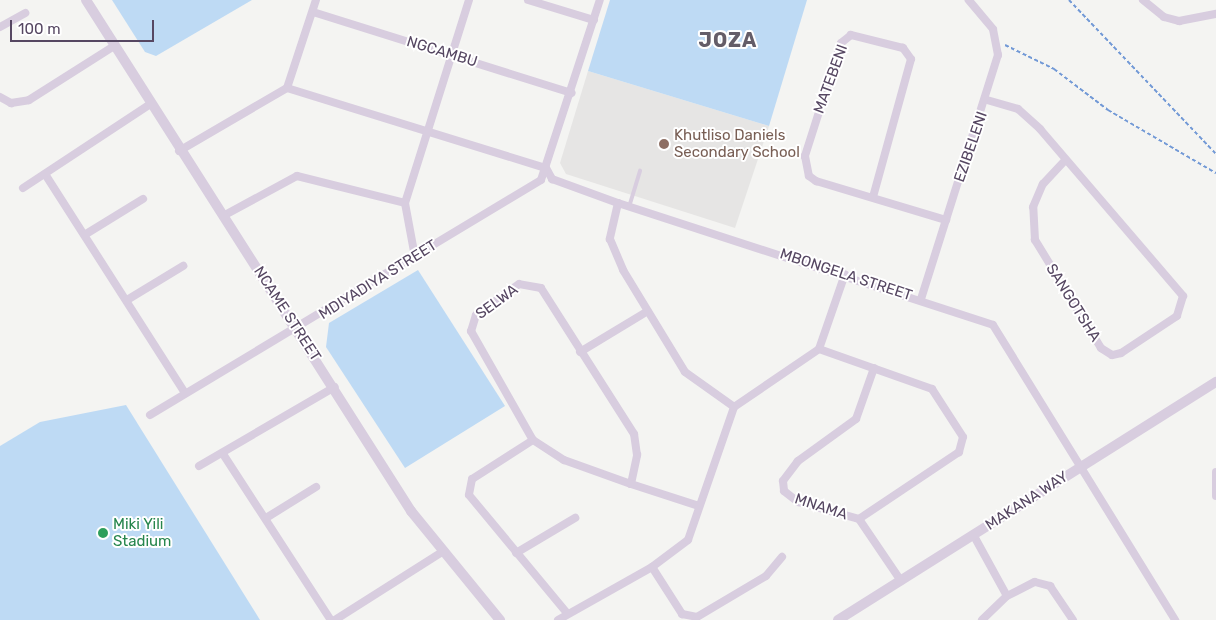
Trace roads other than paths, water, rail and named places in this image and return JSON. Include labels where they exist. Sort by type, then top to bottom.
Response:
[{"type":"street","name":"NCAME STREET","points":[[86,0],[149,105],[298,328],[411,511],[442,552],[500,620]]},
{"type":"street","points":[[179,151],[287,88],[316,0]]},
{"type":"street","points":[[415,257],[404,203],[429,130],[469,0]]},
{"type":"street","points":[[528,0],[594,20]]},
{"type":"street","points":[[287,88],[429,130],[546,168],[572,93],[600,0]]},
{"type":"street","name":"EZIBELENI","points":[[921,299],[987,100],[998,41],[969,0]]},
{"type":"street","points":[[1142,0],[1164,17],[1179,21],[1216,14]]},
{"type":"street","name":"NGCAMBU","points":[[312,12],[572,93]]},
{"type":"street","points":[[0,27],[25,13]]},
{"type":"street","name":"MATEBENI","points":[[873,197],[911,59],[903,48],[851,35],[841,43],[805,166],[816,181],[946,220]]},
{"type":"street","points":[[0,97],[11,103],[29,100],[114,46]]},
{"type":"street","name":"SANGOTSHA","points":[[987,100],[1018,109],[1065,160],[1183,296],[1177,316],[1121,353],[1112,355],[1101,348],[1034,240],[1033,207],[1043,184],[1065,160]]},
{"type":"street","points":[[23,188],[149,105]]},
{"type":"street","name":"MBONGELA STREET","points":[[546,168],[552,179],[629,207],[845,274],[993,325],[1078,468],[1176,620]]},
{"type":"street","name":"MDIYADIYA STREET","points":[[150,415],[298,328],[541,180],[546,168]]},
{"type":"street","points":[[45,174],[86,234],[185,393]]},
{"type":"street","points":[[223,216],[297,176],[404,203]]},
{"type":"street","points":[[86,234],[143,200]]},
{"type":"street","points":[[618,203],[610,238],[612,250],[692,381],[734,406]]},
{"type":"street","points":[[127,300],[184,266]]},
{"type":"street","points":[[558,620],[567,613],[652,567],[688,540],[734,406],[819,349],[845,274]]},
{"type":"street","name":"SELWA","points":[[631,484],[636,455],[634,434],[534,284],[519,284],[472,319],[475,340],[533,440],[564,460],[631,484],[699,506]]},
{"type":"street","points":[[580,352],[648,311]]},
{"type":"street","points":[[819,349],[932,388],[958,428],[963,445],[959,452],[859,519]]},
{"type":"street","name":"MNAMA","points":[[874,368],[856,420],[798,461],[783,481],[784,491],[798,502],[859,519],[901,580]]},
{"type":"street","name":"MAKANA WAY","points":[[838,620],[974,536],[1078,468],[1215,385]]},
{"type":"street","points":[[199,466],[335,388]]},
{"type":"street","points":[[533,440],[472,479],[469,490],[473,502],[567,613]]},
{"type":"street","points":[[222,454],[266,518],[331,620]]},
{"type":"street","points":[[1216,472],[1216,496]]},
{"type":"street","points":[[266,518],[316,487]]},
{"type":"street","points":[[516,552],[575,518]]},
{"type":"street","points":[[974,536],[1007,596]]},
{"type":"street","points":[[335,620],[442,552]]},
{"type":"street","points":[[652,567],[682,614],[697,617],[766,576],[782,557]]},
{"type":"street","points":[[982,620],[1007,596],[1042,582],[1050,586],[1072,620]]},
{"type":"lane","points":[[629,207],[640,171]]},
{"type":"place","name":"Khutliso Daniels Secondary School","points":[[664,144]]},
{"type":"place","name":"Miki Yili Stadium","points":[[103,533]]},
{"type":"district","name":"JOZA","points":[[728,40]]}]
